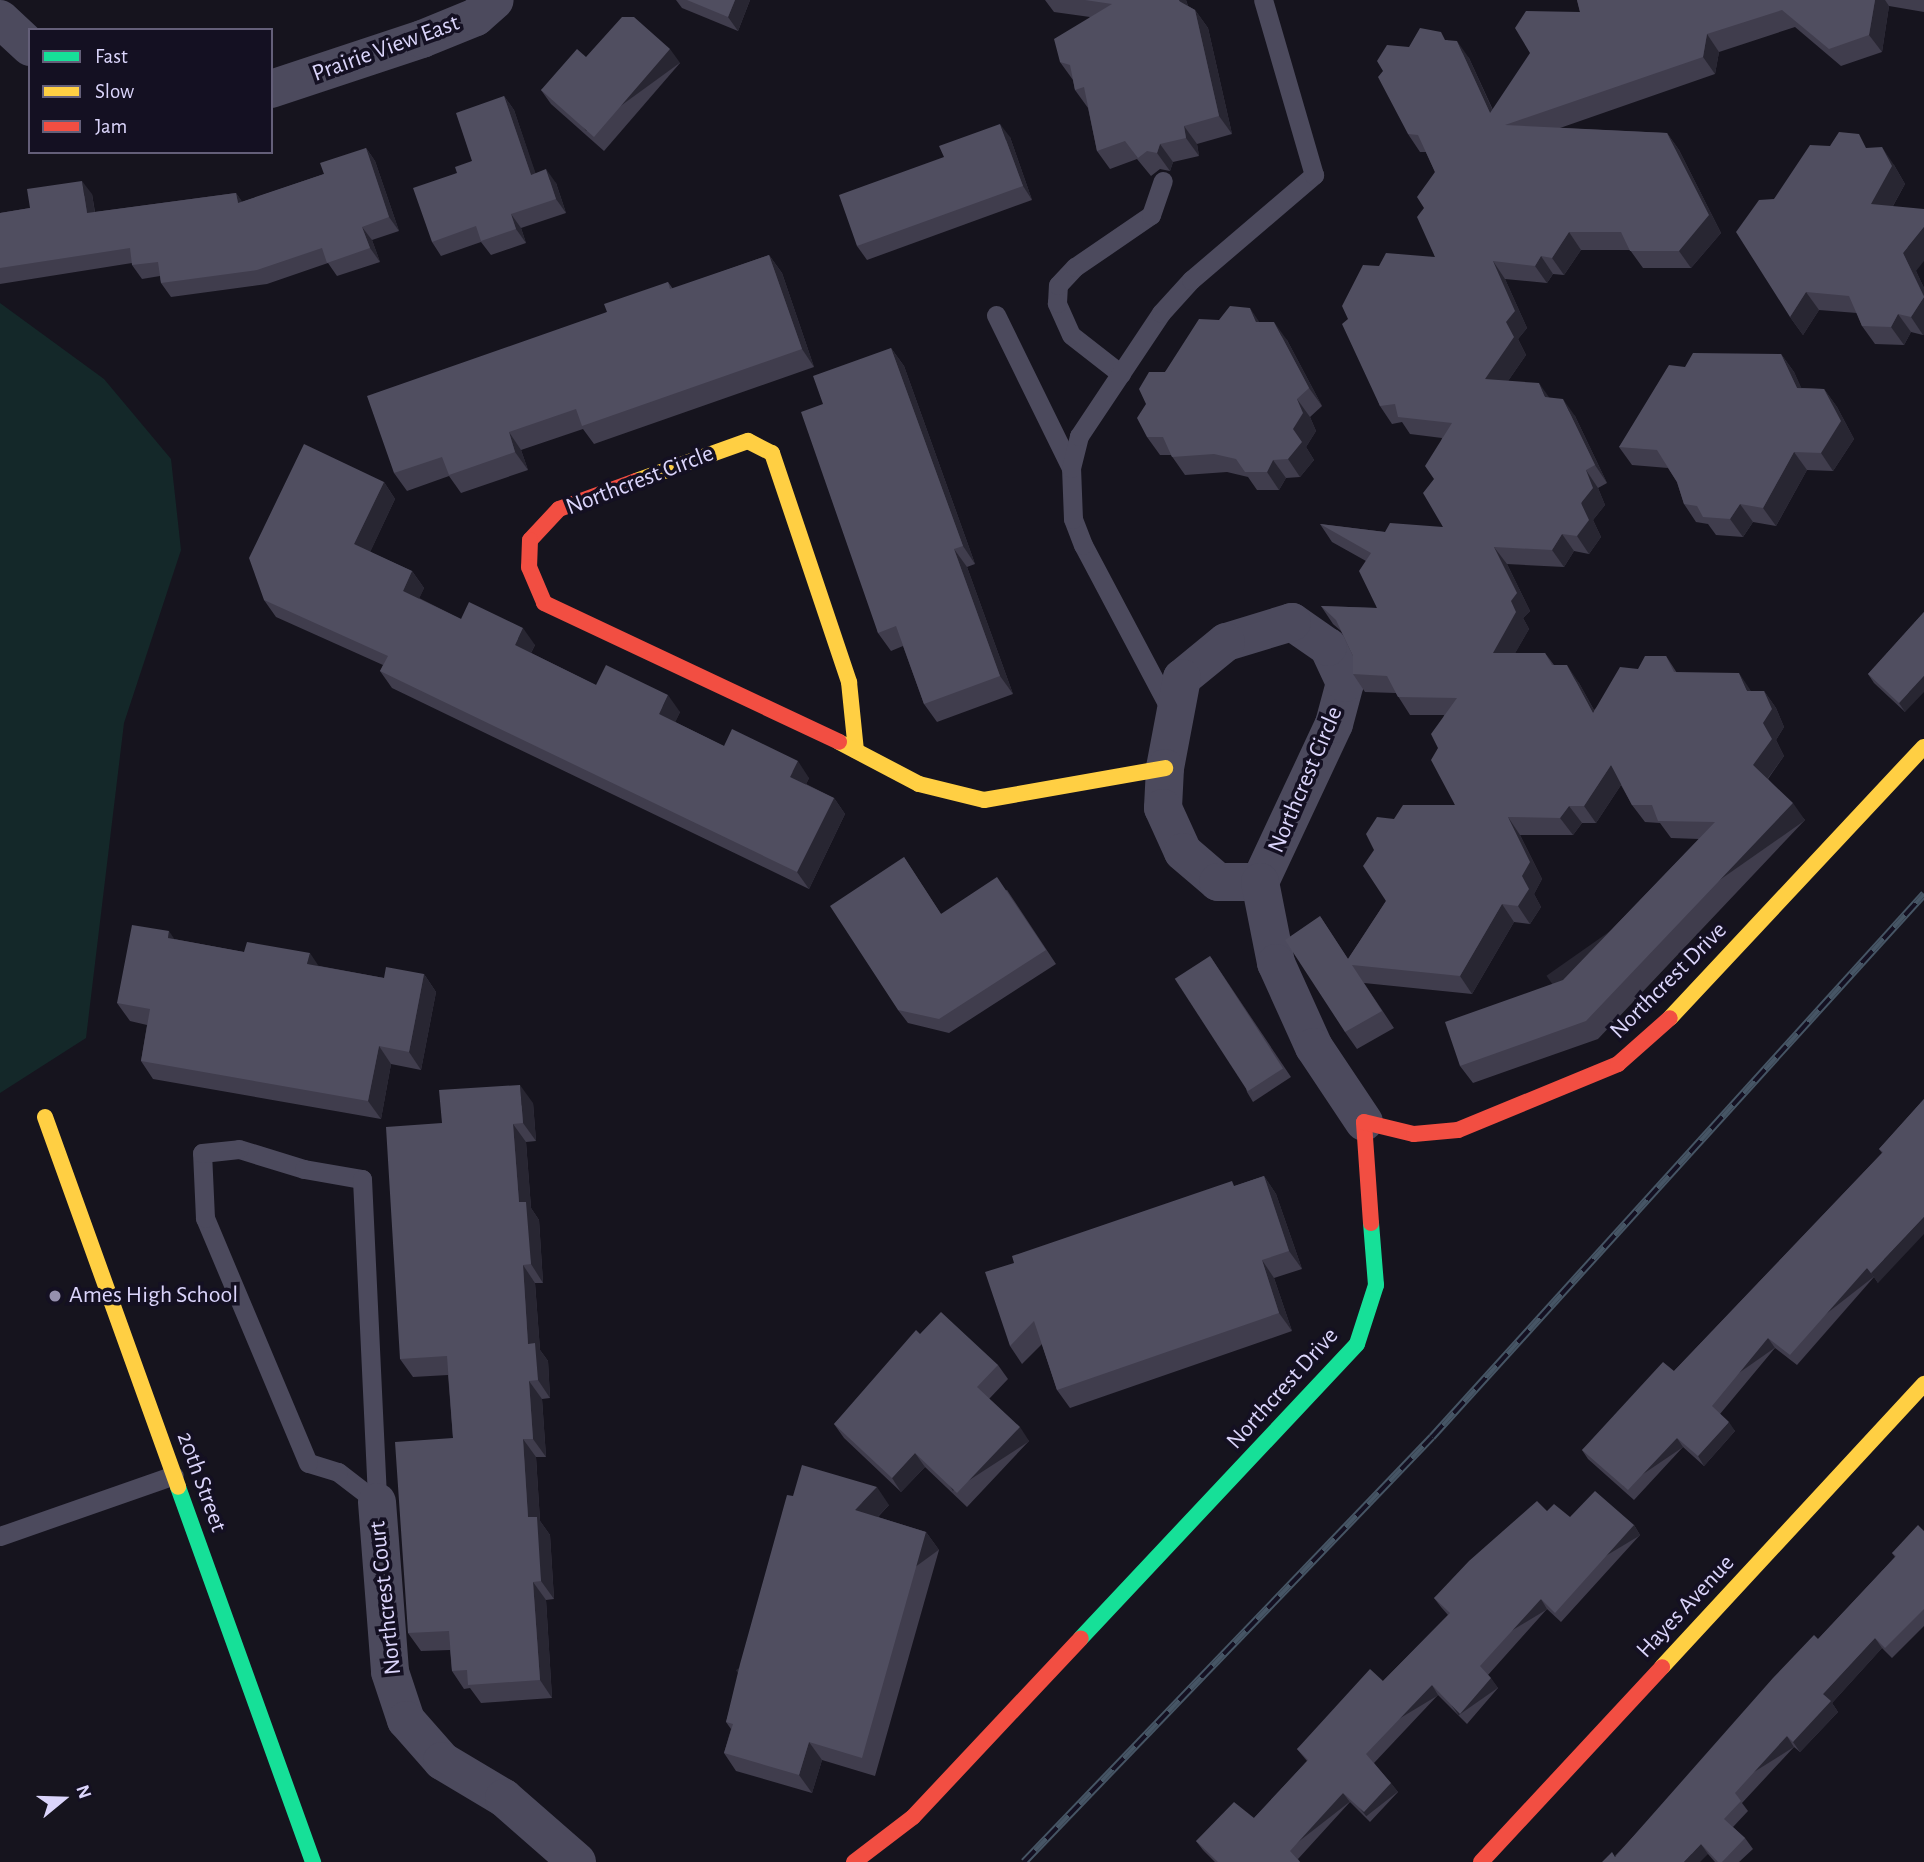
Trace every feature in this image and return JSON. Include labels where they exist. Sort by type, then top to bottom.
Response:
[{"type":"street","name":"Prairie View East","points":[[273,88],[422,39],[476,17],[495,0]]},
{"type":"street","points":[[0,19],[28,45]]},
{"type":"street","name":"Northcrest Circle","points":[[856,751],[849,682],[772,453],[748,441],[597,495],[559,509],[530,541],[529,568],[544,603],[736,690],[919,784],[984,800],[1164,768]]},
{"type":"street","name":"Northcrest Circle","points":[[1259,882],[1218,882],[1183,852],[1163,808],[1164,768],[1177,721],[1182,678],[1226,642],[1292,622],[1328,647],[1345,683],[1334,724],[1259,882],[1276,962],[1314,1047],[1364,1122]]},
{"type":"street","name":"Northcrest Drive","points":[[854,1862],[913,1816],[1357,1344],[1376,1285],[1364,1122],[1414,1134],[1458,1130],[1618,1063],[1671,1017],[1924,747]]},
{"type":"street","name":"20th Street","points":[[45,1117],[313,1862]]},
{"type":"street","name":"Hayes Avenue","points":[[1481,1862],[1924,1384]]},
{"type":"street","name":"Northcrest Court","points":[[377,1502],[390,1672],[406,1720],[442,1761],[505,1798],[577,1862]]},
{"type":"lane","points":[[1177,721],[1083,545],[1073,519],[1071,468],[1079,436],[1161,313],[1191,280],[1314,175],[1263,0]]},
{"type":"lane","points":[[1121,374],[1070,335],[1057,303],[1058,285],[1075,267],[1151,215],[1163,181]]},
{"type":"lane","points":[[996,316],[1071,468]]},
{"type":"lane","points":[[239,1149],[304,1169],[362,1179],[377,1502],[338,1472],[308,1463],[205,1218],[202,1153],[239,1149]]},
{"type":"lane","points":[[0,1536],[174,1475]]},
{"type":"green space","points":[[0,303],[104,379],[171,459],[181,550],[124,723],[86,1038],[0,1093]]},
{"type":"building","points":[[687,0],[735,0],[728,17]]},
{"type":"building","points":[[1085,0],[1179,0],[1195,10],[1219,116],[1184,126],[1186,138],[1160,144],[1157,153],[1147,151],[1138,158],[1125,141],[1097,151],[1084,87],[1075,90],[1070,65],[1060,62],[1054,39],[1112,4]]},
{"type":"building","points":[[1577,0],[1875,0],[1869,35],[1829,49],[1782,10],[1707,34],[1703,57],[1505,125],[1667,133],[1709,215],[1679,251],[1630,251],[1621,232],[1569,232],[1552,258],[1541,256],[1535,266],[1493,261],[1515,311],[1506,322],[1514,337],[1485,379],[1539,383],[1545,397],[1563,399],[1595,465],[1586,470],[1593,488],[1581,503],[1589,520],[1577,536],[1562,534],[1552,550],[1494,547],[1517,593],[1511,601],[1516,612],[1493,653],[1545,653],[1552,665],[1567,665],[1593,713],[1620,667],[1638,669],[1645,656],[1666,656],[1674,672],[1739,673],[1747,691],[1764,691],[1772,709],[1763,723],[1772,739],[1753,765],[1793,803],[1586,1021],[1460,1066],[1445,1022],[1563,980],[1715,822],[1658,821],[1652,805],[1632,805],[1611,765],[1584,806],[1569,806],[1560,818],[1508,817],[1530,862],[1522,876],[1529,889],[1518,906],[1502,904],[1460,976],[1352,965],[1382,1011],[1345,1032],[1285,940],[1320,916],[1348,959],[1386,901],[1363,866],[1374,850],[1366,834],[1377,817],[1394,819],[1403,805],[1455,805],[1431,760],[1438,748],[1431,734],[1457,698],[1398,697],[1387,676],[1353,674],[1353,656],[1336,620],[1321,606],[1377,608],[1359,571],[1371,553],[1320,524],[1385,532],[1390,523],[1443,527],[1423,493],[1434,479],[1425,466],[1452,423],[1398,417],[1395,404],[1380,406],[1342,324],[1348,319],[1342,306],[1363,265],[1379,266],[1386,253],[1435,257],[1417,217],[1424,208],[1417,197],[1435,172],[1418,135],[1408,134],[1378,77],[1383,71],[1377,61],[1387,45],[1409,47],[1420,28],[1441,32],[1445,40],[1457,41],[1490,113],[1530,53],[1515,28],[1526,11],[1580,12]]},
{"type":"building","points":[[622,17],[634,17],[670,49],[594,137],[541,90],[577,49],[586,57]]},
{"type":"building","points":[[504,96],[531,175],[546,169],[556,199],[511,214],[516,229],[481,241],[476,226],[432,242],[413,188],[457,173],[455,167],[472,161],[456,113]]},
{"type":"building","points":[[1000,124],[1023,186],[857,246],[839,195],[944,157],[939,146]]},
{"type":"building","points":[[1839,132],[1859,134],[1866,148],[1882,147],[1892,166],[1871,204],[1924,209],[1924,227],[1903,253],[1924,297],[1911,317],[1898,314],[1891,327],[1862,326],[1849,296],[1806,292],[1790,317],[1736,232],[1759,200],[1774,199],[1810,145],[1830,146]]},
{"type":"building","points":[[366,148],[389,217],[362,227],[370,248],[327,263],[322,248],[257,270],[161,283],[158,262],[132,265],[130,248],[0,268],[0,213],[30,208],[27,189],[82,181],[87,213],[236,193],[238,203],[324,174],[320,163]]},
{"type":"building","points":[[769,255],[802,349],[582,426],[576,409],[509,432],[515,452],[449,475],[442,457],[394,473],[367,396],[607,312],[604,304],[668,282],[670,289]]},
{"type":"building","points":[[1230,306],[1250,308],[1256,322],[1274,322],[1309,388],[1297,399],[1303,413],[1293,429],[1302,442],[1288,459],[1273,460],[1267,472],[1245,472],[1236,459],[1214,454],[1172,457],[1163,437],[1147,437],[1137,418],[1146,404],[1139,389],[1149,372],[1165,372],[1199,319],[1219,320]]},
{"type":"building","points":[[891,348],[963,546],[954,549],[1000,676],[924,704],[896,626],[878,633],[801,412],[823,404],[813,376]]},
{"type":"building","points":[[1693,353],[1781,354],[1797,388],[1824,389],[1841,421],[1821,453],[1794,452],[1763,508],[1740,504],[1730,519],[1703,517],[1697,506],[1684,504],[1677,482],[1657,450],[1619,447],[1669,365],[1685,367]]},
{"type":"building","points":[[304,444],[384,482],[354,544],[412,571],[403,591],[461,619],[469,602],[523,628],[515,645],[596,685],[606,665],[668,695],[659,714],[724,746],[732,729],[798,761],[790,777],[834,798],[797,872],[380,671],[388,656],[264,600],[249,558]]},
{"type":"building","points":[[1924,612],[1924,676],[1899,703],[1868,674]]},
{"type":"building","points":[[904,857],[941,914],[997,877],[1046,950],[939,1019],[898,1010],[830,906]]},
{"type":"building","points":[[132,925],[169,931],[168,938],[244,952],[247,942],[310,953],[307,964],[384,978],[386,967],[424,974],[409,1052],[379,1046],[368,1101],[141,1061],[150,1009],[117,1003]]},
{"type":"building","points":[[1210,956],[1283,1068],[1248,1091],[1175,979]]},
{"type":"building","points":[[520,1085],[523,1123],[513,1124],[519,1202],[526,1202],[531,1264],[523,1265],[528,1344],[535,1343],[538,1380],[529,1381],[533,1439],[523,1439],[528,1517],[537,1517],[541,1581],[533,1582],[540,1680],[468,1685],[467,1670],[452,1671],[449,1631],[408,1633],[395,1442],[453,1438],[447,1356],[400,1359],[386,1127],[442,1123],[439,1090]]},
{"type":"building","points":[[1924,1099],[1924,1217],[1871,1273],[1867,1268],[1790,1355],[1768,1338],[1712,1406],[1729,1422],[1698,1456],[1677,1438],[1628,1490],[1582,1450],[1663,1362],[1674,1371],[1883,1152],[1879,1149]]},
{"type":"building","points":[[1264,1176],[1289,1251],[1262,1260],[1279,1313],[1057,1390],[1034,1321],[1010,1346],[985,1272],[1014,1263],[1012,1256],[1232,1181],[1234,1186]]},
{"type":"building","points":[[941,1312],[998,1365],[977,1387],[1020,1427],[957,1493],[915,1453],[892,1478],[834,1424],[916,1330],[920,1334]]},
{"type":"building","points":[[802,1465],[877,1487],[855,1510],[926,1532],[862,1758],[809,1742],[799,1775],[724,1753],[733,1724],[726,1722],[740,1664],[787,1495],[793,1496]]},
{"type":"building","points":[[1595,1491],[1634,1525],[1555,1613],[1541,1599],[1480,1666],[1491,1678],[1460,1714],[1432,1685],[1366,1754],[1391,1783],[1364,1812],[1343,1793],[1290,1851],[1300,1862],[1218,1862],[1196,1841],[1234,1802],[1254,1818],[1308,1760],[1297,1749],[1370,1669],[1383,1681],[1450,1613],[1434,1598],[1469,1561],[1537,1501],[1547,1511],[1554,1504],[1570,1517]]},
{"type":"building","points":[[1918,1525],[1924,1531],[1924,1609],[1885,1648],[1875,1638],[1823,1694],[1831,1701],[1793,1742],[1787,1736],[1735,1793],[1741,1801],[1724,1819],[1745,1838],[1722,1862],[1718,1862],[1701,1844],[1684,1862],[1602,1862],[1612,1852],[1615,1857],[1773,1678],[1814,1635],[1818,1639],[1896,1556],[1892,1553]]},
{"type":"railway","points":[[1024,1862],[1432,1437],[1924,894]]},
{"type":"traffic: fast","points":[[1081,1638],[1357,1344],[1376,1285],[1371,1223]]},
{"type":"traffic: fast","points":[[178,1487],[313,1862]]},
{"type":"traffic: slow","points":[[636,481],[748,441],[772,453],[849,682],[856,751]]},
{"type":"traffic: slow","points":[[839,742],[919,784],[984,800],[1165,768]]},
{"type":"traffic: slow","points":[[1670,1018],[1924,747]]},
{"type":"traffic: slow","points":[[45,1117],[178,1487]]},
{"type":"traffic: slow","points":[[1662,1667],[1924,1384]]},
{"type":"traffic: jam","points":[[636,481],[559,509],[530,540],[529,567],[544,603],[839,742]]},
{"type":"traffic: jam","points":[[1371,1223],[1364,1122],[1414,1134],[1458,1130],[1618,1064],[1670,1018]]},
{"type":"traffic: jam","points":[[854,1862],[913,1817],[1081,1638]]},
{"type":"traffic: jam","points":[[1481,1862],[1662,1667]]},
{"type":"place","name":"Ames High School","points":[[55,1296]]}]
